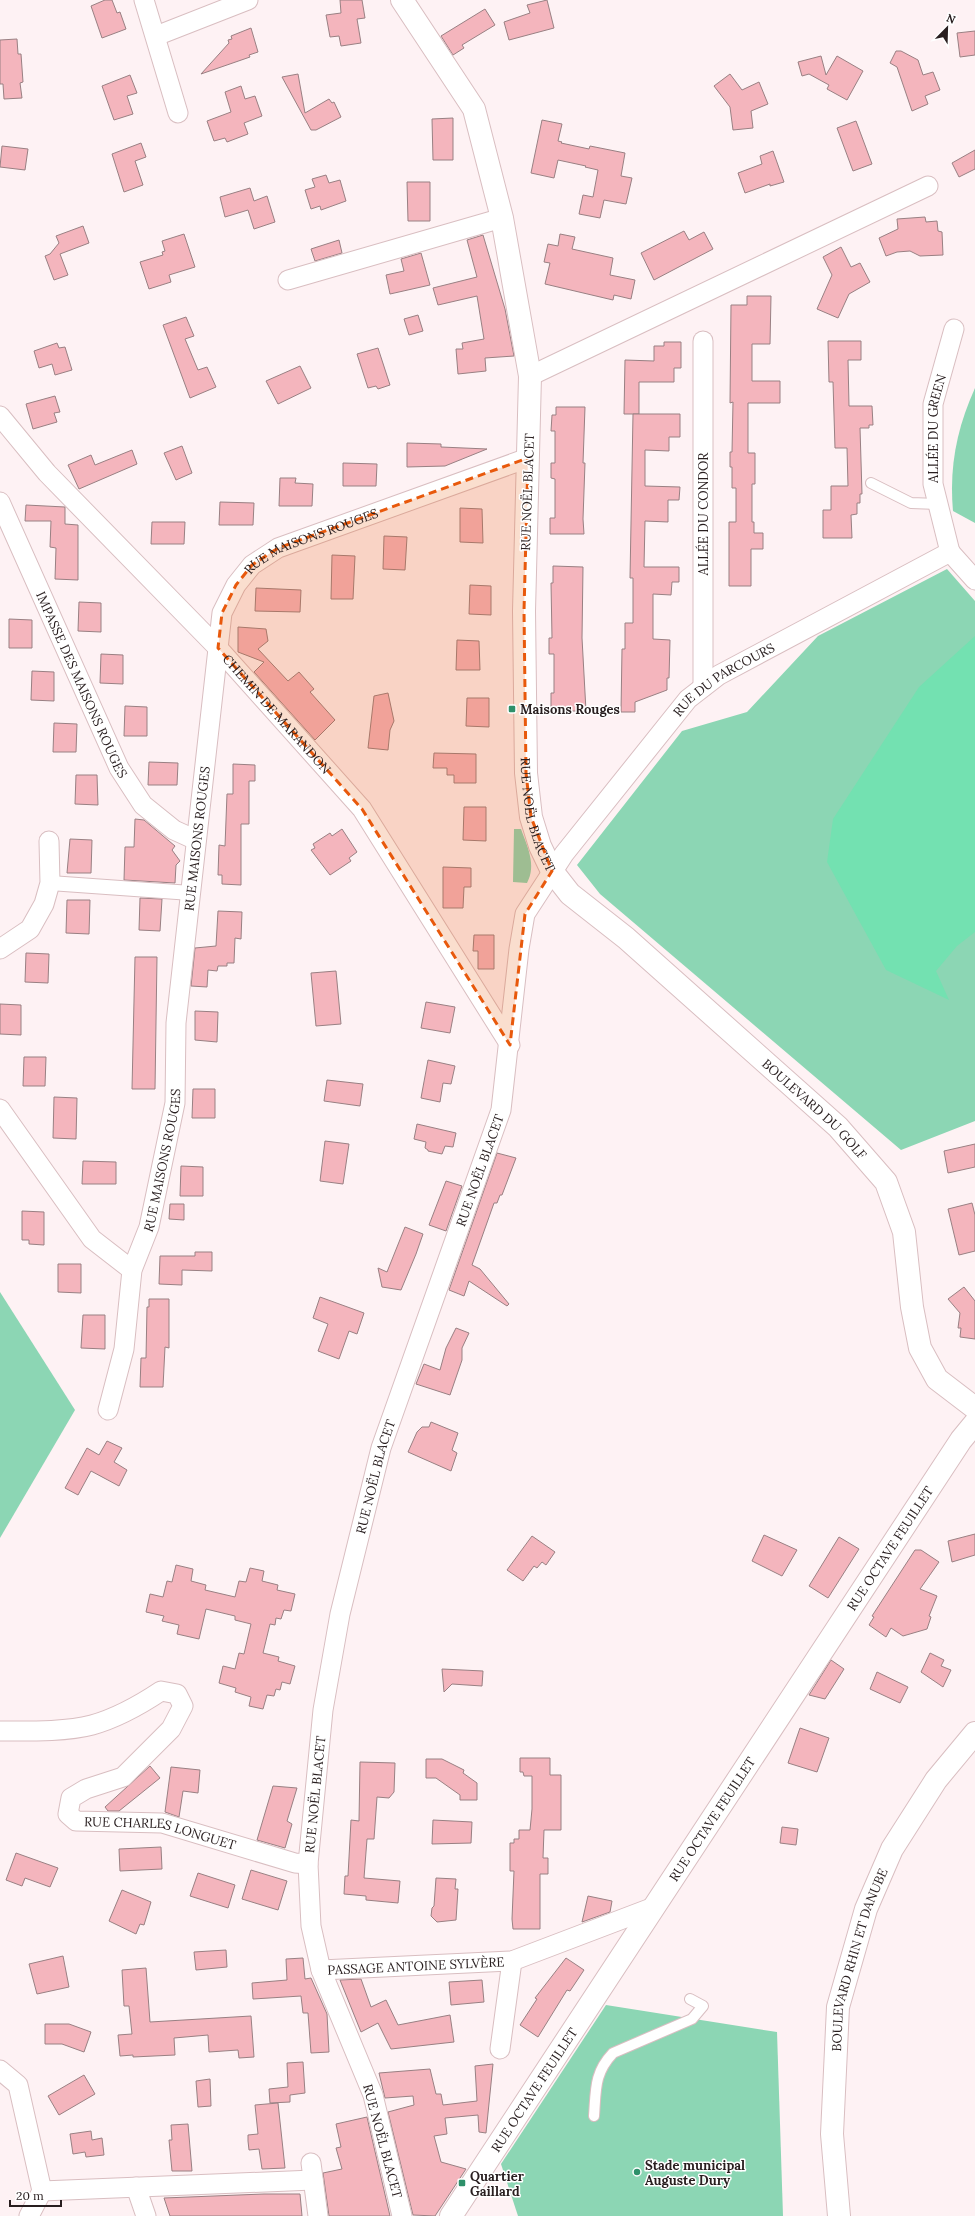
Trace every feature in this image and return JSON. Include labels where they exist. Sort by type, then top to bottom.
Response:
[{"type":"street","points":[[144,0],[178,113]]},
{"type":"street","points":[[156,36],[248,0]]},
{"type":"street","name":"RUE NOËL BLACET","points":[[402,0],[474,109],[502,218],[530,376],[524,611],[526,773],[531,817],[540,846],[552,871],[525,914],[519,949],[510,1045],[501,1110],[381,1448],[341,1606],[323,1710],[308,1864],[311,1926],[321,1970],[373,2096],[402,2216]]},
{"type":"street","points":[[530,376],[928,186]]},
{"type":"street","points":[[288,280],[502,218]]},
{"type":"street","name":"ALLÉE DU GREEN","points":[[950,552],[933,484],[933,404],[954,329]]},
{"type":"street","name":"ALLÉE DU CONDOR","points":[[703,341],[703,688]]},
{"type":"street","name":"CHEMIN DE MARANDON","points":[[0,416],[47,473],[218,648],[362,809],[510,1045]]},
{"type":"street","name":"RUE MAISONS ROUGES","points":[[108,1410],[124,1349],[132,1270],[149,1227],[175,1103],[176,1023],[222,614],[236,585],[252,565],[278,548],[528,458]]},
{"type":"street","name":"IMPASSE DES MAISONS ROUGES","points":[[0,502],[118,768],[143,805],[174,830],[196,840]]},
{"type":"street","points":[[950,552],[975,580]]},
{"type":"street","name":"RUE DU PARCOURS","points":[[552,871],[688,699],[719,675],[950,552]]},
{"type":"street","points":[[0,949],[30,929],[44,904],[50,882],[49,841]]},
{"type":"street","name":"BOULEVARD DU GOLF","points":[[552,871],[570,894],[626,938],[838,1127],[886,1182],[904,1232],[912,1307],[920,1348],[937,1379],[975,1408]]},
{"type":"street","points":[[50,882],[190,893]]},
{"type":"street","points":[[0,1109],[92,1238],[132,1270]]},
{"type":"street","name":"RUE OCTAVE FEUILLET","points":[[451,2216],[961,1440],[975,1423]]},
{"type":"street","name":"RUE CHARLES LONGUET","points":[[0,1731],[40,1731],[92,1725],[137,1707],[161,1691],[178,1694],[183,1706],[171,1729],[124,1778],[86,1789],[71,1798],[68,1814],[76,1821],[162,1823],[295,1863],[308,1864]]},
{"type":"street","name":"BOULEVARD RHIN ET DANUBE","points":[[839,2216],[832,2134],[838,2008],[863,1917],[892,1849],[936,1780],[975,1733]]},
{"type":"street","name":"PASSAGE ANTOINE SYLVÈRE","points":[[321,1970],[512,1962],[654,1908]]},
{"type":"street","name":"PASSAGE ANTOINE SYLVÈRE","points":[[500,2049],[512,1962]]},
{"type":"street","points":[[0,2070],[18,2085],[42,2191],[29,2216]]},
{"type":"street","points":[[42,2191],[136,2187],[312,2171],[318,2216]]},
{"type":"street","points":[[136,2187],[146,2216]]},
{"type":"lane","points":[[871,483],[911,503],[938,504]]},
{"type":"lane","points":[[594,2116],[596,2080],[604,2063],[613,2053],[692,2019],[703,2006],[690,1999]]},
{"type":"highlighted area","points":[[528,458],[524,611],[526,773],[531,817],[552,871],[525,914],[510,1045],[362,809],[218,648],[222,613],[236,585],[252,565],[278,548]]},
{"type":"green space","points":[[975,388],[975,523],[953,511],[952,478],[953,463],[959,433],[963,418]]},
{"type":"green space","points":[[947,569],[975,601],[975,1121],[901,1150],[600,894],[577,865],[682,731],[747,712],[818,636]]},
{"type":"green space","points":[[975,636],[975,932],[957,946],[936,971],[949,1000],[886,970],[827,862],[833,819],[919,687]]},
{"type":"green space","points":[[514,829],[521,829],[530,856],[531,869],[527,883],[513,882]]},
{"type":"green space","points":[[0,1292],[75,1410],[0,1538]]},
{"type":"green space","points":[[606,2005],[777,2032],[783,2216],[518,2216],[501,2164]]},
{"type":"building","points":[[105,0],[112,0],[117,13],[120,12],[126,29],[102,38],[91,6]]},
{"type":"building","points":[[340,0],[362,0],[365,18],[357,19],[361,43],[341,46],[339,36],[330,37],[326,15],[341,13]]},
{"type":"building","points":[[547,0],[554,28],[509,40],[504,22],[530,13],[527,5]]},
{"type":"building","points":[[485,9],[495,25],[462,45],[464,48],[453,55],[441,36]]},
{"type":"building","points":[[251,28],[258,52],[249,55],[250,57],[201,74],[229,43],[228,40],[232,39],[231,36]]},
{"type":"building","points":[[975,31],[975,55],[960,57],[957,33]]},
{"type":"building","points":[[17,39],[18,54],[21,54],[23,82],[20,83],[22,98],[4,99],[3,84],[0,84],[0,40]]},
{"type":"building","points":[[896,51],[901,51],[918,60],[923,75],[933,72],[940,90],[925,96],[928,104],[912,111],[897,67],[890,63]]},
{"type":"building","points":[[821,56],[826,75],[837,56],[863,71],[847,100],[827,89],[829,85],[809,74],[802,76],[798,62]]},
{"type":"building","points":[[298,74],[305,113],[329,99],[332,103],[334,102],[341,117],[316,130],[311,130],[282,77]]},
{"type":"building","points":[[730,74],[742,90],[759,82],[768,104],[751,111],[753,128],[733,130],[730,107],[714,86]]},
{"type":"building","points":[[130,75],[137,93],[127,96],[133,114],[114,120],[102,86]]},
{"type":"building","points":[[241,86],[245,99],[255,96],[262,116],[244,123],[248,134],[227,142],[225,138],[214,141],[207,121],[231,112],[225,92]]},
{"type":"building","points":[[453,118],[453,160],[433,160],[432,119]]},
{"type":"building","points":[[542,120],[562,124],[558,141],[562,142],[561,143],[589,149],[590,146],[625,153],[621,176],[632,178],[626,204],[604,200],[600,218],[579,214],[583,195],[593,197],[598,170],[558,160],[554,178],[531,173]]},
{"type":"building","points":[[856,121],[872,164],[853,171],[837,128]]},
{"type":"building","points":[[141,143],[146,157],[135,161],[143,185],[124,192],[112,154]]},
{"type":"building","points":[[2,146],[28,149],[25,170],[0,167]]},
{"type":"building","points":[[975,150],[975,169],[959,177],[952,163]]},
{"type":"building","points":[[773,151],[784,182],[770,186],[770,184],[745,193],[738,173],[762,164],[760,156]]},
{"type":"building","points":[[326,175],[329,183],[340,180],[346,201],[321,210],[320,206],[311,209],[305,190],[315,187],[312,179]]},
{"type":"building","points":[[407,182],[430,182],[430,221],[408,221]]},
{"type":"building","points":[[250,188],[254,201],[267,196],[275,222],[254,229],[248,210],[225,217],[220,197]]},
{"type":"building","points":[[925,217],[926,222],[937,221],[938,231],[942,232],[943,255],[920,256],[910,251],[897,252],[886,256],[879,238],[898,229],[897,219]]},
{"type":"building","points":[[83,226],[89,243],[60,254],[68,275],[54,280],[45,256],[50,254],[59,243],[56,236]]},
{"type":"building","points":[[684,231],[689,240],[704,232],[713,249],[654,280],[641,253]]},
{"type":"building","points":[[184,234],[195,267],[169,275],[171,282],[149,289],[140,262],[163,255],[162,252],[165,251],[162,241]]},
{"type":"building","points":[[560,234],[575,237],[572,249],[613,258],[610,275],[635,280],[631,299],[614,295],[613,300],[545,284],[550,263],[544,262],[548,244],[558,246]]},
{"type":"building","points":[[483,235],[505,309],[514,356],[485,358],[486,371],[458,374],[456,349],[463,349],[462,343],[484,339],[477,296],[438,305],[433,288],[477,277],[467,240]]},
{"type":"building","points":[[339,240],[342,253],[315,261],[311,249]]},
{"type":"building","points":[[841,247],[851,267],[860,263],[870,282],[849,294],[838,318],[817,309],[832,275],[823,257]]},
{"type":"building","points":[[421,253],[430,285],[390,294],[386,275],[404,271],[401,259]]},
{"type":"building","points":[[747,296],[771,296],[770,344],[752,344],[752,381],[780,381],[780,403],[748,403],[748,453],[755,453],[755,484],[752,484],[752,522],[754,522],[754,533],[763,533],[763,549],[751,549],[751,586],[729,586],[729,522],[736,522],[736,488],[732,488],[732,467],[730,467],[730,452],[732,452],[733,402],[730,403],[731,305],[747,305]]},
{"type":"building","points":[[418,315],[423,331],[409,335],[404,319]]},
{"type":"building","points":[[186,317],[194,336],[185,339],[198,370],[207,367],[216,387],[190,398],[163,325]]},
{"type":"building","points":[[828,341],[861,341],[861,360],[848,360],[849,406],[872,406],[873,425],[869,425],[869,428],[860,428],[862,494],[860,494],[860,503],[857,503],[857,514],[851,515],[852,538],[823,538],[823,510],[831,510],[831,486],[848,486],[847,448],[835,448],[833,382],[829,382]]},
{"type":"building","points":[[664,342],[681,342],[681,368],[674,368],[674,382],[639,382],[639,414],[624,414],[625,360],[654,361],[654,346],[664,346]]},
{"type":"building","points":[[57,343],[59,348],[65,347],[72,370],[55,375],[52,364],[39,368],[34,351]]},
{"type":"building","points":[[378,348],[390,385],[378,389],[376,386],[368,388],[357,354]]},
{"type":"building","points":[[300,366],[311,388],[278,404],[266,381]]},
{"type":"building","points":[[55,396],[60,412],[54,413],[57,422],[33,429],[26,404]]},
{"type":"building","points":[[556,407],[585,407],[583,463],[585,463],[583,519],[584,534],[550,534],[550,518],[555,518],[555,479],[551,478],[551,463],[555,463],[555,431],[551,431],[552,415],[556,415]]},
{"type":"building","points":[[633,414],[680,414],[680,437],[669,437],[669,451],[645,450],[645,486],[680,487],[679,500],[668,500],[668,522],[645,521],[644,567],[679,567],[679,582],[672,582],[671,595],[653,594],[653,639],[670,640],[669,678],[667,678],[667,690],[635,702],[635,712],[621,712],[622,649],[625,649],[625,623],[633,623],[633,578],[630,578]]},
{"type":"building","points":[[407,443],[441,444],[441,447],[487,449],[445,466],[407,467]]},
{"type":"building","points":[[182,446],[192,473],[176,480],[164,453]]},
{"type":"building","points":[[132,450],[137,464],[79,489],[68,465],[91,455],[95,465]]},
{"type":"building","points":[[343,463],[377,464],[376,486],[343,486]]},
{"type":"building","points":[[280,478],[296,478],[295,483],[313,484],[312,506],[279,506]]},
{"type":"building","points":[[220,502],[254,503],[253,525],[219,525]]},
{"type":"building","points":[[26,505],[65,507],[65,524],[78,525],[78,580],[55,579],[56,548],[50,547],[51,521],[25,521]]},
{"type":"building","points":[[460,508],[482,509],[483,543],[460,542]]},
{"type":"building","points":[[152,522],[185,522],[184,544],[151,544]]},
{"type":"building","points":[[384,536],[407,537],[405,570],[383,569]]},
{"type":"building","points":[[332,555],[355,556],[353,599],[331,599]]},
{"type":"building","points":[[553,566],[583,567],[582,638],[586,711],[551,711],[551,693],[554,693],[554,654],[549,654],[549,638],[552,638],[551,583],[553,583]]},
{"type":"building","points":[[470,585],[491,586],[491,615],[469,614]]},
{"type":"building","points":[[256,588],[301,590],[300,612],[255,611]]},
{"type":"building","points":[[79,602],[101,603],[101,632],[78,631]]},
{"type":"building","points":[[9,619],[32,620],[32,648],[9,648]]},
{"type":"building","points":[[238,627],[266,629],[268,641],[258,649],[288,681],[299,672],[314,689],[310,692],[335,720],[315,740],[254,672],[264,662],[238,652]]},
{"type":"building","points":[[457,640],[479,641],[480,670],[456,670]]},
{"type":"building","points":[[101,654],[123,655],[123,684],[100,683]]},
{"type":"building","points":[[32,671],[54,672],[54,701],[31,700]]},
{"type":"building","points":[[388,693],[394,721],[390,730],[388,750],[368,748],[374,696]]},
{"type":"building","points":[[467,698],[489,698],[489,727],[466,726]]},
{"type":"building","points":[[125,706],[147,707],[147,736],[124,736]]},
{"type":"building","points":[[54,723],[77,724],[76,752],[53,752]]},
{"type":"building","points":[[434,753],[476,754],[476,783],[454,783],[454,775],[447,775],[447,768],[433,768]]},
{"type":"building","points":[[149,762],[178,763],[177,785],[148,785]]},
{"type":"building","points":[[233,764],[255,765],[255,781],[249,781],[249,824],[241,824],[241,885],[222,884],[222,875],[218,875],[219,845],[225,846],[227,794],[233,794]]},
{"type":"building","points":[[76,775],[97,775],[98,805],[75,804]]},
{"type":"building","points":[[464,807],[486,807],[486,841],[463,840]]},
{"type":"building","points":[[135,819],[144,820],[175,846],[172,850],[180,861],[176,865],[175,883],[124,880],[125,847],[134,847]]},
{"type":"building","points":[[342,829],[357,852],[349,858],[351,861],[330,875],[311,850],[315,848],[313,844],[330,833],[332,836]]},
{"type":"building","points":[[70,839],[92,840],[91,873],[67,873]]},
{"type":"building","points":[[443,867],[471,868],[471,887],[464,887],[463,908],[443,908]]},
{"type":"building","points":[[140,898],[162,899],[160,931],[139,930]]},
{"type":"building","points":[[67,900],[90,900],[89,934],[66,933]]},
{"type":"building","points":[[218,911],[242,912],[241,939],[235,938],[234,963],[227,963],[227,966],[218,966],[217,971],[208,970],[207,987],[191,986],[195,948],[216,946]]},
{"type":"building","points":[[474,935],[494,935],[494,969],[478,969],[478,951],[473,951]]},
{"type":"building","points":[[26,953],[49,954],[48,983],[25,982]]},
{"type":"building","points":[[135,957],[157,957],[155,1089],[132,1089]]},
{"type":"building","points":[[336,971],[341,1024],[316,1026],[311,973]]},
{"type":"building","points":[[426,1002],[455,1007],[450,1033],[421,1028]]},
{"type":"building","points":[[0,1004],[21,1005],[21,1035],[0,1034]]},
{"type":"building","points":[[195,1011],[218,1012],[217,1042],[195,1040]]},
{"type":"building","points":[[24,1057],[46,1057],[45,1086],[23,1086]]},
{"type":"building","points":[[428,1060],[455,1066],[451,1084],[443,1083],[440,1102],[421,1098]]},
{"type":"building","points":[[327,1080],[363,1084],[360,1106],[324,1101]]},
{"type":"building","points":[[193,1089],[215,1089],[215,1118],[192,1118]]},
{"type":"building","points":[[54,1097],[77,1098],[76,1139],[53,1138]]},
{"type":"building","points":[[417,1124],[456,1133],[453,1147],[445,1146],[442,1154],[428,1151],[425,1148],[426,1142],[414,1139]]},
{"type":"building","points":[[325,1141],[349,1144],[343,1184],[320,1181]]},
{"type":"building","points":[[975,1144],[975,1167],[948,1173],[944,1151]]},
{"type":"building","points":[[497,1153],[516,1158],[502,1195],[500,1195],[497,1203],[494,1203],[472,1265],[480,1269],[509,1304],[507,1306],[469,1281],[464,1296],[449,1290]]},
{"type":"building","points":[[83,1161],[116,1162],[116,1184],[82,1184]]},
{"type":"building","points":[[181,1166],[203,1167],[203,1196],[180,1196]]},
{"type":"building","points":[[446,1181],[462,1186],[446,1231],[429,1225]]},
{"type":"building","points":[[972,1203],[975,1215],[975,1251],[959,1255],[948,1209]]},
{"type":"building","points":[[170,1204],[184,1204],[184,1220],[169,1219]]},
{"type":"building","points":[[22,1211],[44,1212],[44,1245],[29,1244],[29,1240],[22,1240]]},
{"type":"building","points":[[405,1227],[423,1234],[416,1254],[401,1290],[382,1287],[378,1268],[387,1272]]},
{"type":"building","points":[[195,1252],[212,1252],[212,1271],[182,1270],[182,1285],[159,1284],[160,1256],[195,1256]]},
{"type":"building","points":[[58,1264],[81,1264],[81,1293],[58,1292]]},
{"type":"building","points":[[964,1287],[975,1301],[975,1339],[960,1337],[961,1328],[958,1328],[960,1313],[948,1299]]},
{"type":"building","points":[[320,1297],[364,1313],[357,1334],[349,1331],[339,1359],[318,1351],[328,1324],[313,1318]]},
{"type":"building","points":[[149,1299],[169,1299],[169,1348],[165,1347],[163,1387],[140,1387],[141,1358],[146,1358],[147,1307],[149,1307]]},
{"type":"building","points":[[83,1315],[105,1315],[105,1349],[81,1348]]},
{"type":"building","points":[[456,1328],[469,1333],[462,1348],[462,1360],[450,1395],[416,1384],[424,1364],[440,1370],[446,1348]]},
{"type":"building","points":[[431,1422],[458,1433],[452,1450],[457,1453],[451,1471],[408,1452],[417,1432],[422,1427],[429,1427]]},
{"type":"building","points":[[107,1441],[122,1448],[114,1462],[127,1470],[119,1486],[91,1471],[78,1495],[65,1488],[87,1448],[99,1455]]},
{"type":"building","points":[[975,1534],[975,1555],[952,1562],[948,1541]]},
{"type":"building","points":[[764,1535],[797,1550],[782,1576],[752,1561]]},
{"type":"building","points":[[532,1536],[555,1552],[546,1565],[542,1562],[537,1568],[534,1566],[523,1581],[507,1570]]},
{"type":"building","points":[[839,1537],[859,1549],[828,1598],[809,1586]]},
{"type":"building","points":[[915,1550],[921,1550],[939,1562],[920,1589],[937,1596],[929,1616],[931,1617],[927,1629],[903,1636],[891,1628],[886,1637],[869,1625],[874,1617],[872,1616]]},
{"type":"building","points":[[176,1565],[193,1569],[191,1581],[206,1585],[205,1590],[235,1597],[239,1581],[246,1582],[250,1568],[264,1571],[262,1581],[278,1585],[277,1590],[295,1594],[291,1611],[284,1610],[281,1619],[276,1618],[275,1625],[270,1624],[263,1653],[279,1657],[278,1661],[295,1666],[290,1684],[282,1682],[280,1690],[276,1689],[274,1696],[267,1695],[263,1709],[249,1706],[251,1697],[235,1692],[236,1688],[219,1683],[223,1666],[235,1669],[239,1653],[244,1654],[251,1624],[235,1620],[235,1616],[206,1609],[199,1639],[177,1634],[179,1625],[162,1621],[164,1616],[146,1612],[150,1594],[163,1597],[167,1581],[172,1582]]},
{"type":"building","points":[[930,1653],[944,1660],[941,1666],[951,1670],[943,1687],[921,1672]]},
{"type":"building","points":[[831,1660],[844,1669],[825,1699],[809,1695]]},
{"type":"building","points":[[442,1669],[483,1671],[482,1686],[452,1684],[444,1692]]},
{"type":"building","points":[[877,1672],[908,1687],[900,1703],[870,1689]]},
{"type":"building","points":[[800,1728],[829,1738],[817,1772],[788,1763]]},
{"type":"building","points":[[520,1758],[550,1758],[550,1775],[561,1775],[561,1830],[544,1830],[543,1858],[548,1858],[548,1874],[540,1874],[540,1929],[513,1929],[514,1871],[510,1871],[510,1843],[514,1843],[514,1839],[519,1839],[519,1830],[530,1830],[532,1809],[532,1776],[524,1776],[523,1772],[520,1772]]},
{"type":"building","points":[[426,1759],[442,1759],[464,1770],[463,1773],[477,1783],[477,1800],[460,1800],[460,1795],[436,1778],[426,1778]]},
{"type":"building","points":[[360,1762],[395,1763],[394,1792],[389,1798],[377,1797],[374,1839],[367,1839],[364,1878],[400,1881],[398,1903],[366,1900],[366,1896],[344,1894],[345,1876],[348,1876],[351,1820],[359,1821]]},
{"type":"building","points":[[150,1766],[160,1778],[119,1811],[108,1811],[105,1807]]},
{"type":"building","points":[[171,1767],[200,1770],[198,1793],[183,1791],[179,1817],[165,1812]]},
{"type":"building","points":[[273,1786],[297,1788],[287,1821],[292,1824],[285,1848],[257,1840]]},
{"type":"building","points":[[433,1820],[472,1822],[471,1843],[432,1844]]},
{"type":"building","points":[[782,1827],[798,1829],[796,1845],[780,1843]]},
{"type":"building","points":[[161,1847],[162,1869],[120,1871],[119,1849]]},
{"type":"building","points":[[16,1853],[58,1868],[50,1887],[25,1878],[22,1886],[6,1880]]},
{"type":"building","points":[[251,1870],[287,1881],[278,1910],[242,1899]]},
{"type":"building","points":[[198,1873],[235,1885],[228,1908],[190,1896]]},
{"type":"building","points":[[436,1878],[456,1879],[455,1889],[458,1889],[456,1920],[437,1922],[431,1916],[432,1908],[434,1906]]},
{"type":"building","points":[[122,1890],[151,1902],[144,1925],[140,1924],[136,1934],[109,1921]]},
{"type":"building","points":[[588,1896],[612,1901],[610,1912],[582,1922]]},
{"type":"building","points":[[226,1950],[227,1967],[196,1970],[194,1952]]},
{"type":"building","points":[[63,1956],[69,1987],[37,1994],[29,1964]]},
{"type":"building","points":[[303,1958],[305,1979],[311,1978],[327,2014],[329,2052],[311,2053],[308,2013],[303,2013],[301,1996],[253,1999],[252,1983],[287,1980],[286,1959]]},
{"type":"building","points":[[566,1958],[584,1970],[570,1991],[567,1990],[538,2037],[520,2025],[537,1999],[535,1998]]},
{"type":"building","points":[[146,1968],[150,2022],[251,2016],[254,2057],[239,2058],[238,2050],[209,2052],[208,2035],[174,2038],[175,2055],[133,2057],[133,2055],[120,2056],[118,2035],[132,2034],[129,2006],[124,2006],[122,1970]]},
{"type":"building","points":[[361,1979],[371,2007],[386,2000],[398,2025],[450,2015],[454,2042],[391,2049],[378,2023],[361,2032],[340,1980]]},
{"type":"building","points":[[482,1980],[484,2002],[451,2005],[449,1982]]},
{"type":"building","points":[[45,2024],[69,2024],[91,2032],[84,2052],[62,2044],[45,2044]]},
{"type":"building","points":[[303,2062],[305,2093],[290,2095],[290,2102],[270,2103],[269,2089],[288,2087],[287,2063]]},
{"type":"building","points":[[493,2064],[486,2133],[479,2132],[478,2115],[445,2118],[447,2134],[434,2136],[441,2162],[466,2169],[435,2216],[413,2215],[388,2112],[414,2105],[413,2096],[385,2098],[379,2073],[430,2069],[436,2094],[441,2094],[443,2105],[477,2101],[475,2066]]},
{"type":"building","points":[[84,2075],[95,2094],[59,2115],[48,2096]]},
{"type":"building","points":[[210,2079],[211,2106],[198,2107],[196,2081]]},
{"type":"building","points":[[278,2103],[285,2168],[262,2169],[259,2149],[249,2150],[248,2141],[248,2135],[258,2134],[255,2105]]},
{"type":"building","points":[[367,2117],[390,2216],[329,2216],[323,2173],[342,2169],[336,2148],[341,2147],[336,2124]]},
{"type":"building","points":[[188,2124],[192,2171],[172,2171],[169,2140],[172,2140],[171,2125]]},
{"type":"building","points":[[91,2131],[92,2140],[102,2138],[104,2155],[86,2157],[85,2152],[73,2154],[70,2134]]},
{"type":"building","points":[[300,2194],[302,2216],[170,2216],[164,2198]]},
{"type":"place","name":"Maisons Rouges","points":[[512,709]]},
{"type":"place","name":"Stade municipal Auguste Dury","points":[[637,2172]]},
{"type":"place","name":"Quartier Gaillard","points":[[462,2183]]}]
